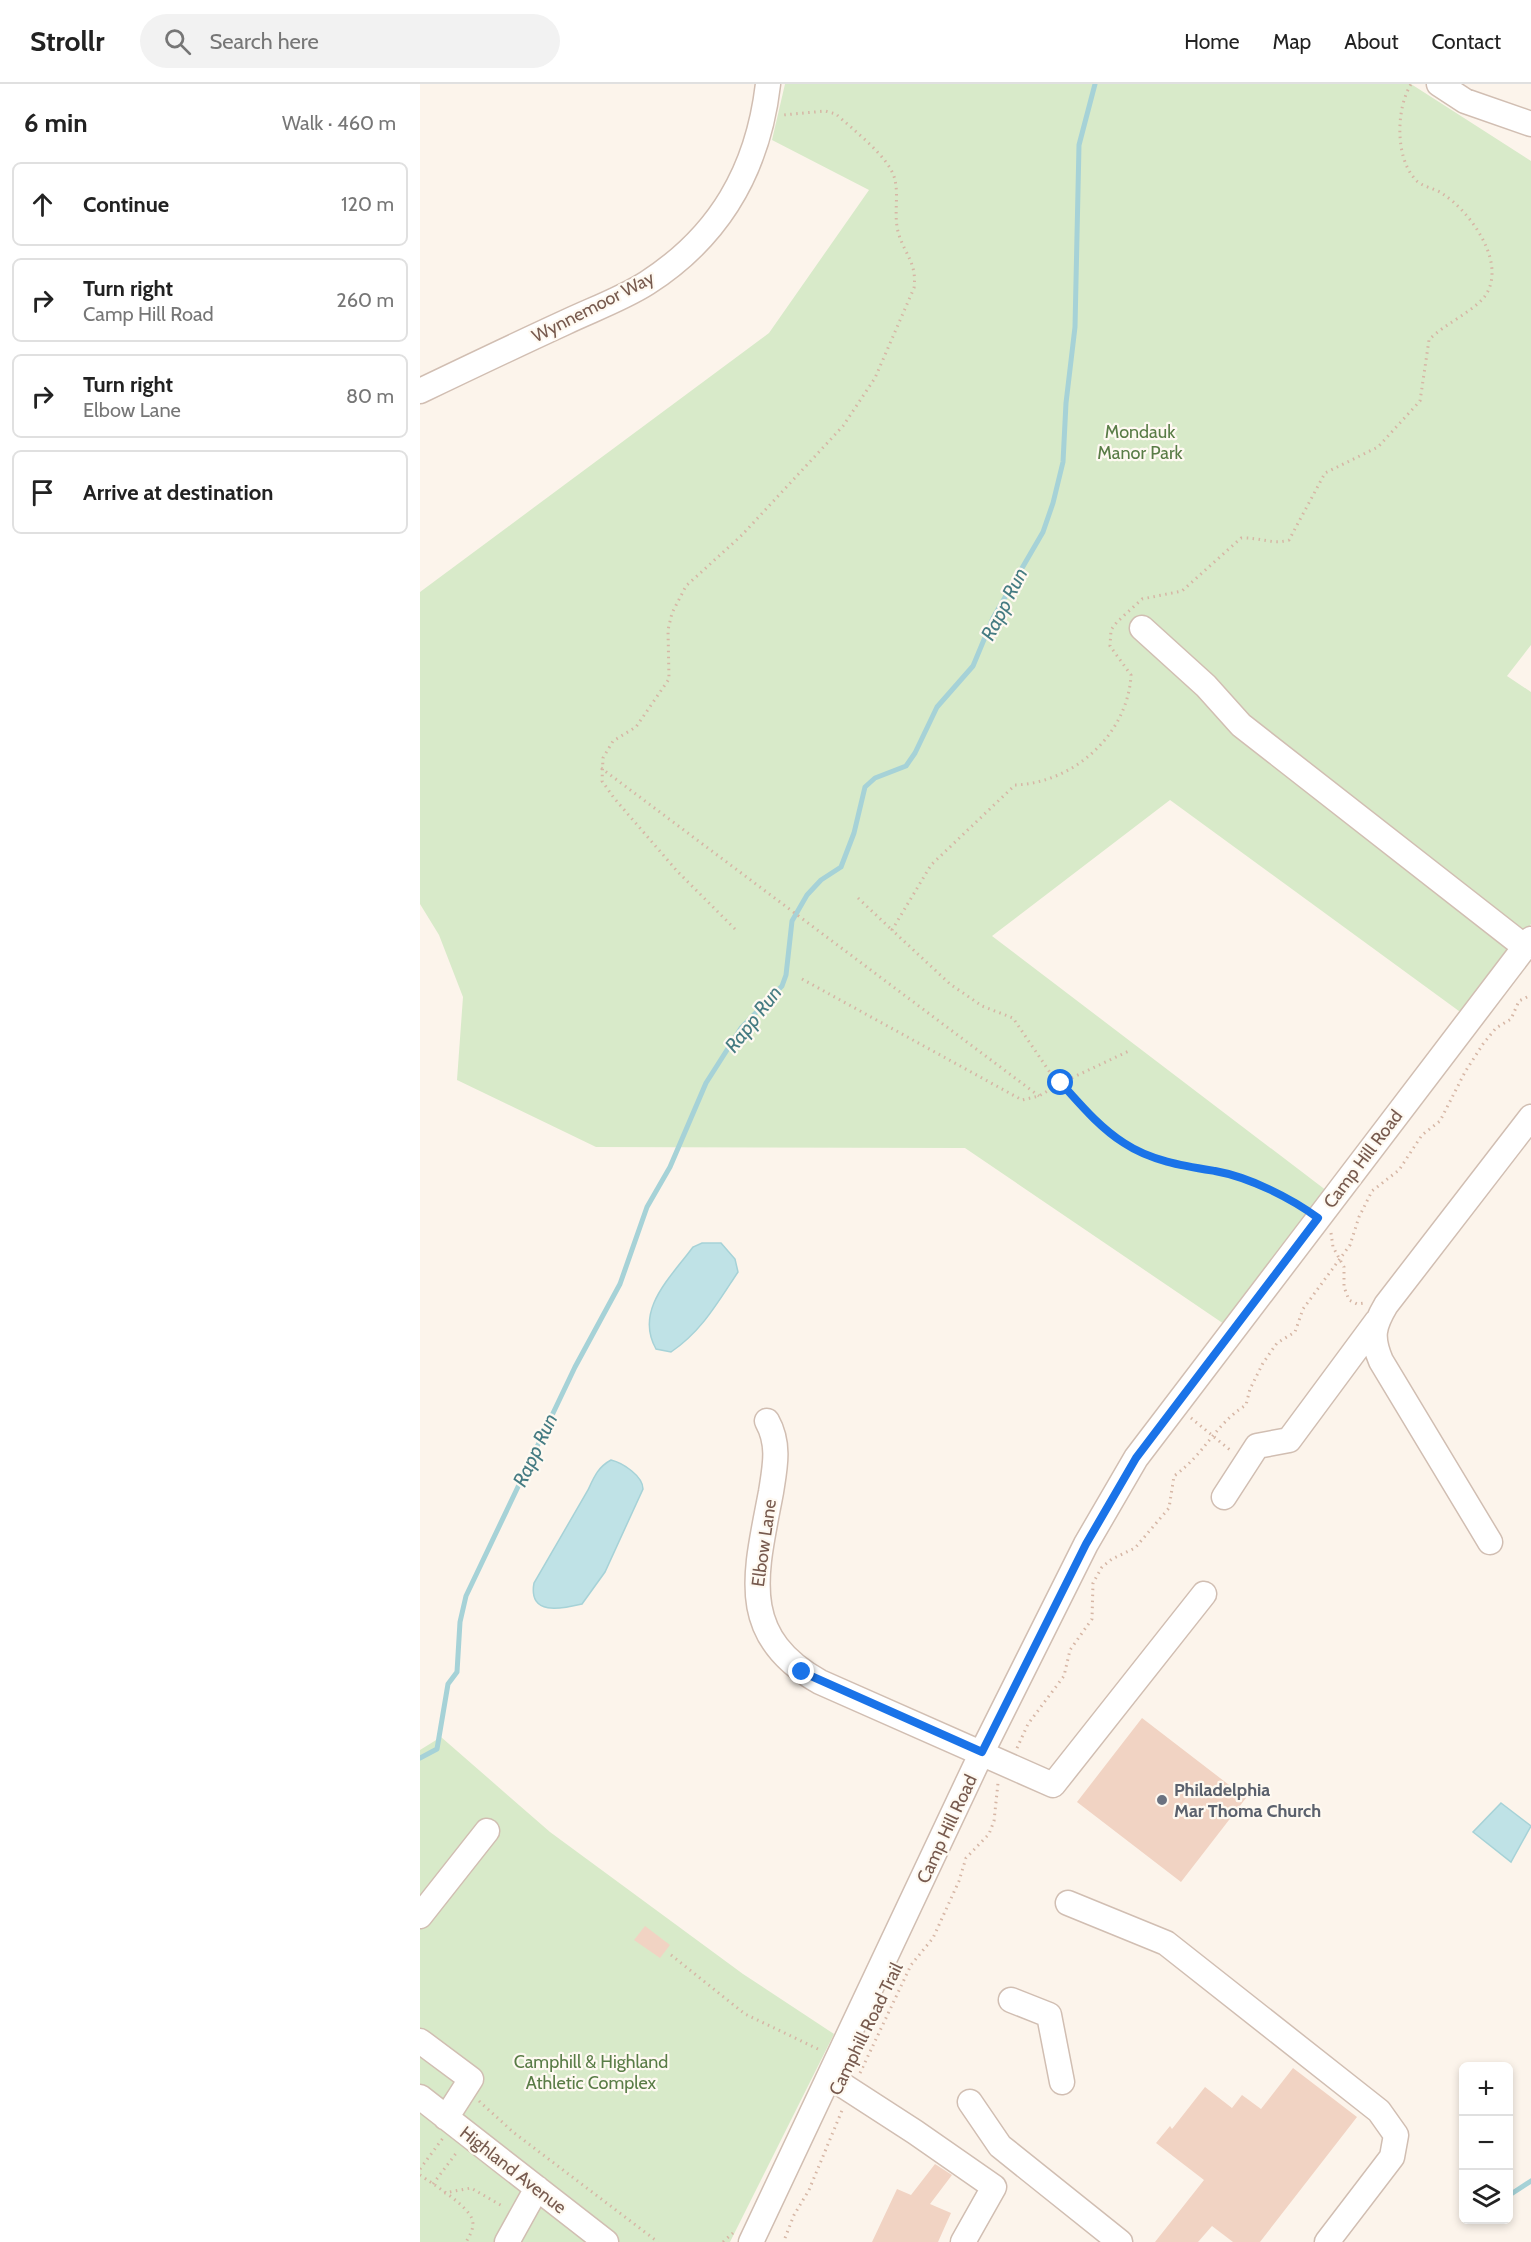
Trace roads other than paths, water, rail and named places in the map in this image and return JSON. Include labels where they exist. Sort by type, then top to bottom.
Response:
[{"type":"street","name":"Wynnemoor Way","points":[[420,391],[646,284],[674,263],[696,243],[731,201],[744,178],[764,116],[768,84]]},
{"type":"street","points":[[1439,84],[1466,101],[1531,124]]},
{"type":"street","points":[[1142,628],[1206,686],[1241,725],[1528,943]]},
{"type":"street","name":"Camp Hill Road","points":[[751,2242],[982,1752],[1086,1544],[1136,1458],[1528,943]]},
{"type":"street","points":[[1224,1497],[1257,1446],[1289,1440],[1381,1313],[1531,1117]]},
{"type":"street","points":[[1381,1313],[1374,1343],[1381,1361],[1490,1542]]},
{"type":"street","name":"Elbow Lane","points":[[767,1421],[774,1433],[775,1469],[757,1582],[757,1600],[766,1630],[787,1659],[802,1672],[1053,1785],[1204,1594]]},
{"type":"street","points":[[420,1916],[487,1831]]},
{"type":"street","points":[[1068,1903],[1166,1943],[1379,2111],[1396,2135],[1392,2157],[1327,2242]]},
{"type":"street","points":[[1011,2000],[1049,2015],[1062,2082]]},
{"type":"street","points":[[420,2042],[471,2079],[446,2118]]},
{"type":"street","points":[[834,2068],[851,2091],[994,2187],[963,2242]]},
{"type":"street","name":"Highland Avenue","points":[[420,2097],[606,2242]]},
{"type":"street","points":[[970,2102],[1000,2146],[1120,2242]]},
{"type":"street","points":[[507,2242],[537,2188]]},
{"type":"water","points":[[702,1243],[721,1243],[735,1259],[738,1272],[709,1315],[692,1335],[671,1352],[656,1349],[650,1335],[649,1321],[652,1307],[675,1270],[693,1247]]},
{"type":"water","points":[[611,1460],[632,1471],[640,1479],[643,1489],[605,1572],[582,1604],[556,1608],[541,1605],[533,1594],[534,1583],[597,1473]]},
{"type":"water","points":[[1501,1803],[1531,1826],[1511,1862],[1473,1832]]},
{"type":"waterway","name":"Rapp Run","points":[[420,1758],[437,1749],[448,1684],[457,1672],[460,1622],[466,1596],[575,1367],[620,1284],[647,1207],[670,1167],[706,1083],[741,1028],[782,986],[786,975],[792,921],[807,895],[821,880],[841,867],[854,833],[865,787],[875,778],[906,766],[915,753],[937,707],[973,666],[993,618],[1043,532],[1063,462],[1066,403],[1075,327],[1079,145],[1095,84]]},
{"type":"waterway","points":[[1513,2193],[1531,2181]]},
{"type":"place","name":"Philadelphia Mar Thoma Church","points":[[1162,1800]]},
{"type":"park label","name":"Mondauk Manor Park","points":[[1140,442]]},
{"type":"park label","name":"Camphill & Highland Athletic Complex","points":[[591,2072]]}]
